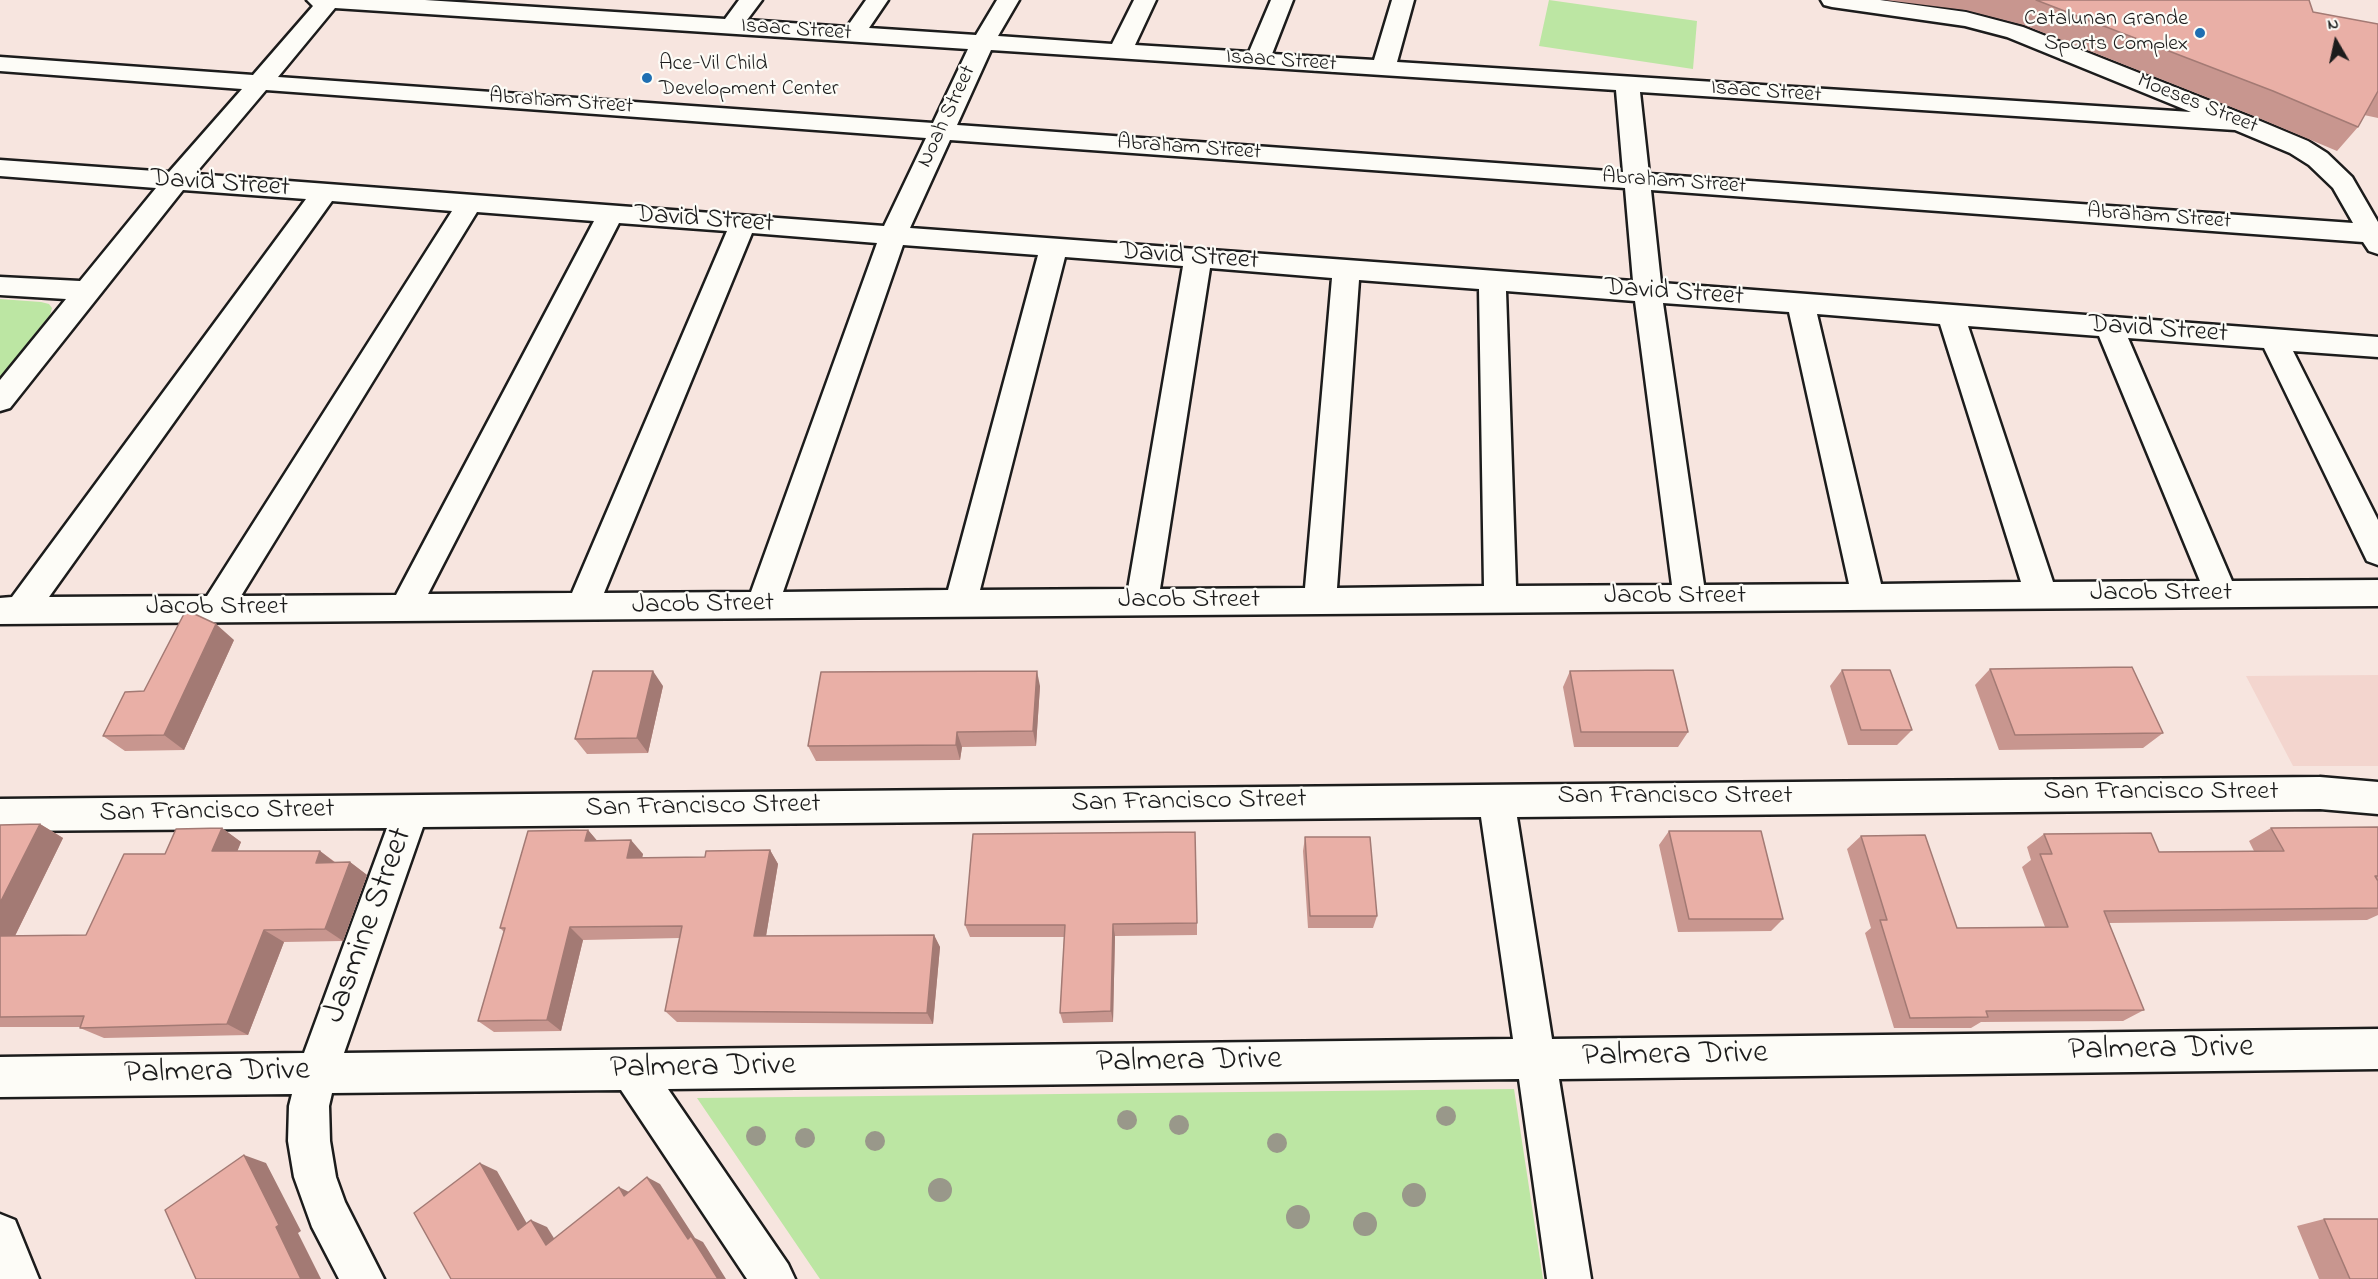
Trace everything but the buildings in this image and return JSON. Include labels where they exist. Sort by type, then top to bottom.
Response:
[{"type":"street","name":"Isaac Street","points":[[318,0],[491,5],[606,18],[2244,123]]},
{"type":"street","points":[[606,18],[622,0]]},
{"type":"street","points":[[731,26],[751,0]]},
{"type":"street","points":[[853,34],[877,0]]},
{"type":"street","name":"Noah Street","points":[[762,605],[893,235],[983,42],[1008,0]]},
{"type":"street","points":[[1120,51],[1145,0]]},
{"type":"street","points":[[1258,60],[1282,0]]},
{"type":"street","points":[[1383,68],[1403,0]]},
{"type":"street","name":"Moeses Street","points":[[1832,0],[1990,24],[2300,147],[2318,159],[2343,183],[2376,237]]},
{"type":"street","points":[[0,400],[176,181],[329,1]]},
{"type":"street","name":"Abraham Street","points":[[0,64],[1636,181],[2376,237]]},
{"type":"street","points":[[1627,84],[1648,292],[1690,598]]},
{"type":"street","name":"David Street","points":[[0,168],[2378,347]]},
{"type":"street","points":[[10,611],[325,192]]},
{"type":"street","points":[[216,609],[470,203]]},
{"type":"street","points":[[405,608],[611,214]]},
{"type":"street","points":[[582,607],[743,224]]},
{"type":"street","points":[[961,603],[1054,247]]},
{"type":"street","points":[[1142,602],[1198,258]]},
{"type":"street","points":[[1320,601],[1346,269]]},
{"type":"street","points":[[1492,280],[1500,599]]},
{"type":"street","points":[[0,286],[87,291]]},
{"type":"street","points":[[1801,304],[1868,597]]},
{"type":"street","points":[[1952,315],[2041,596]]},
{"type":"street","points":[[2109,327],[2221,594]]},
{"type":"street","points":[[2273,339],[2378,552]]},
{"type":"street","name":"Jacob Street","points":[[10,611],[2378,593]]},
{"type":"street","name":"San Francisco Street","points":[[0,815],[1496,799],[2320,793],[2378,798]]},
{"type":"street","points":[[1496,799],[1569,1279]]},
{"type":"street","name":"Jasmine Street","points":[[362,1279],[327,1212],[315,1177],[309,1142],[309,1106],[316,1073],[411,811]]},
{"type":"street","name":"Palmera Drive","points":[[0,1077],[2378,1049]]},
{"type":"street","points":[[631,1070],[773,1279]]},
{"type":"street","points":[[0,1235],[17,1279]]},
{"type":"shaded area","points":[[2378,675],[2378,766],[2293,766],[2246,676]]},
{"type":"green space","points":[[1549,0],[1697,21],[1693,69],[1539,46]]},
{"type":"green space","points":[[0,299],[41,302],[49,304],[52,308],[50,315],[0,377]]},
{"type":"green space","points":[[1514,1089],[1543,1279],[820,1279],[697,1098]]},
{"type":"place","name":"Catalunan Grande Sports Complex","points":[[2200,33]]},
{"type":"place","name":"Ace-Vil Child Development Center","points":[[647,78]]}]
